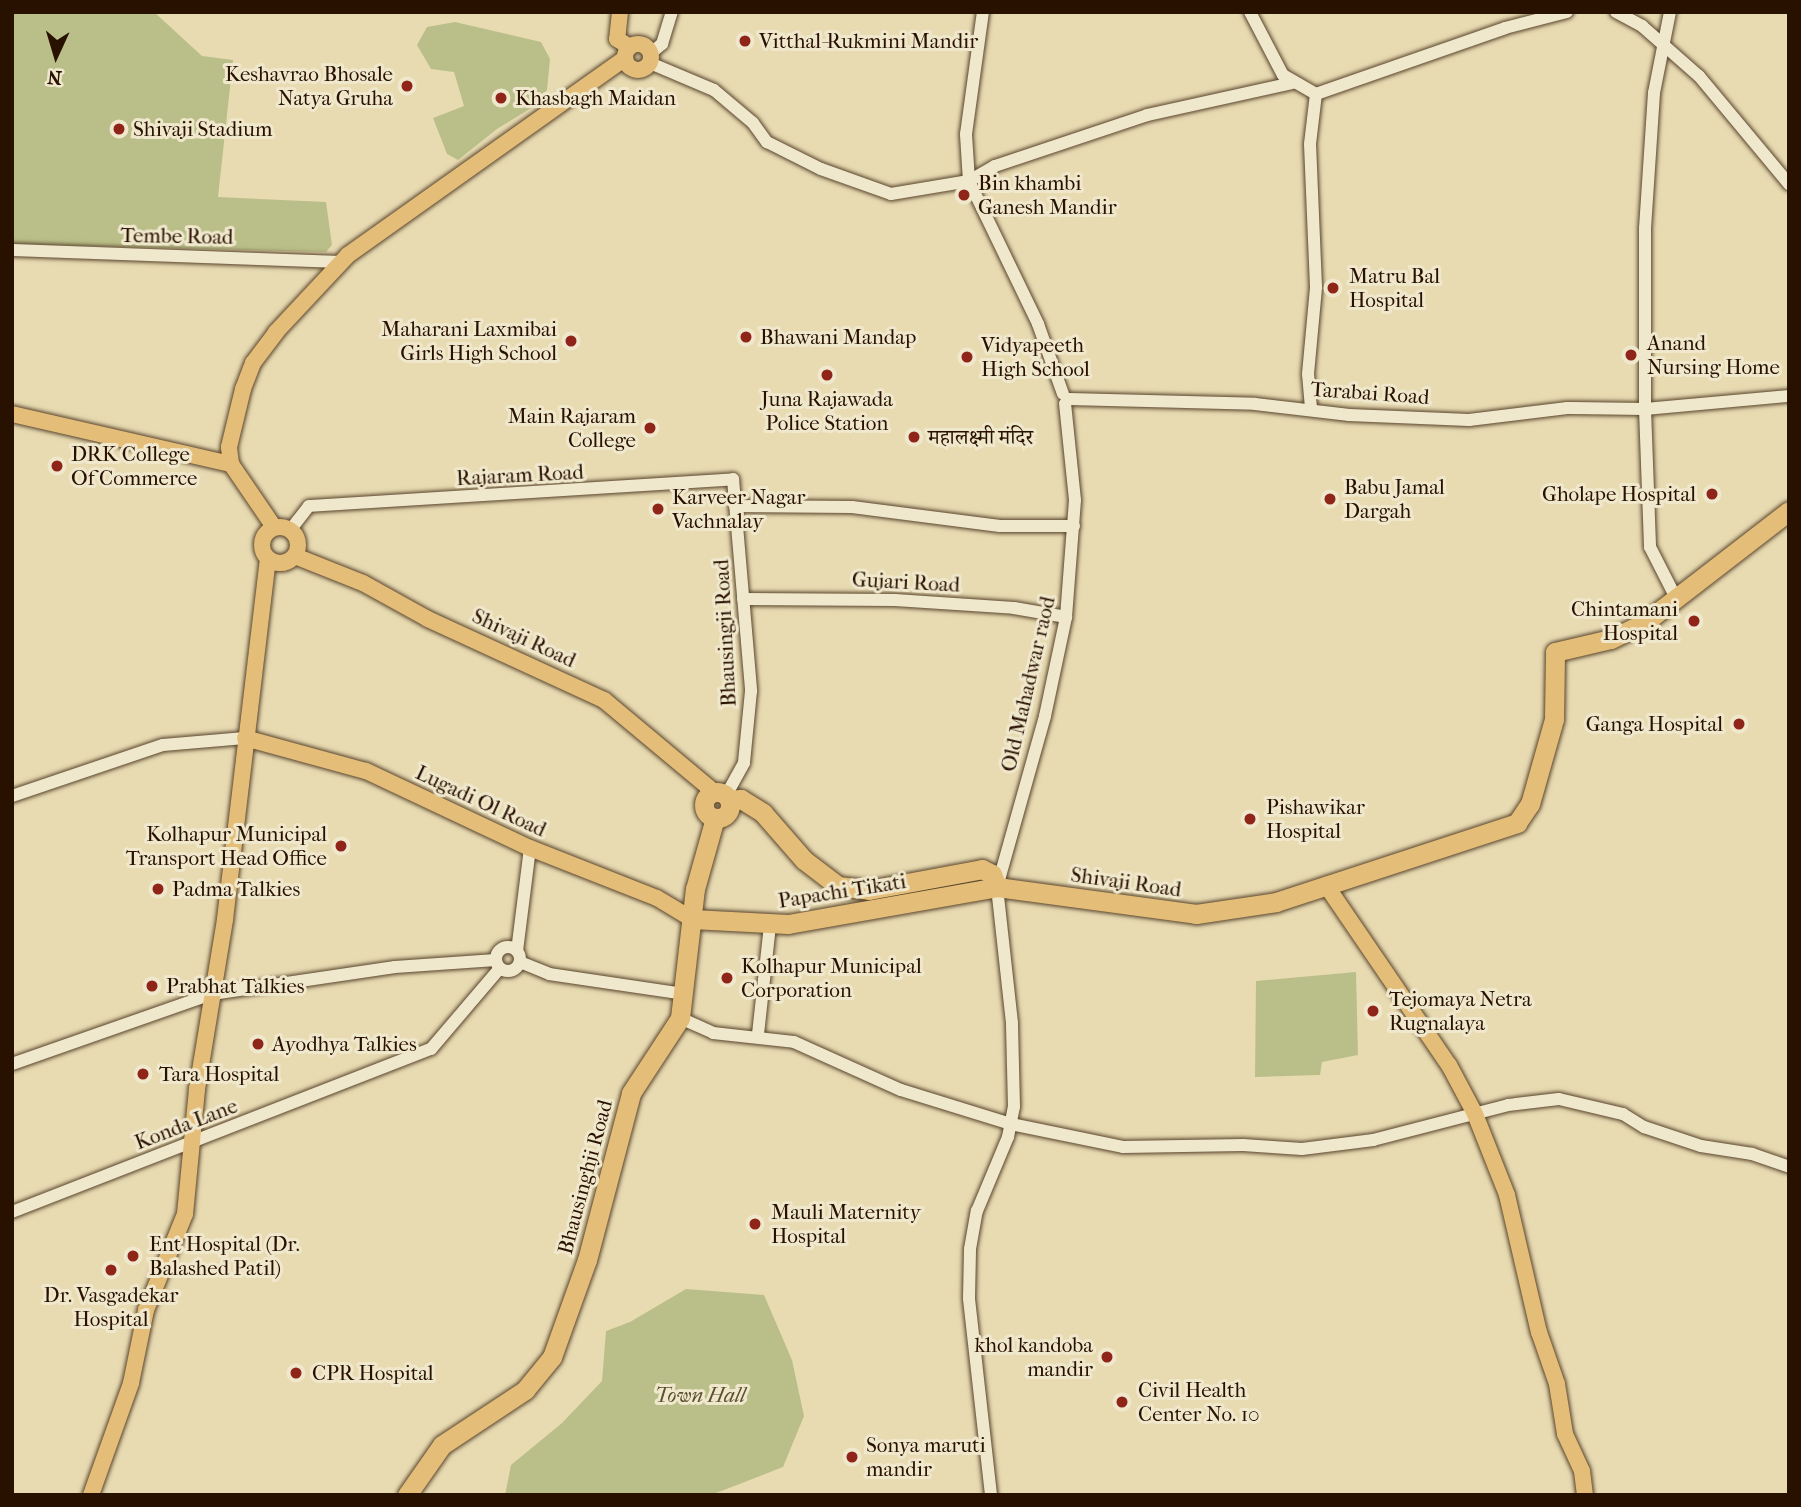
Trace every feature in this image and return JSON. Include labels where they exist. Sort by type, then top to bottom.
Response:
[{"type":"highway","points":[[1676,598],[1789,511]]},
{"type":"highway","name":"Shivaji Road","points":[[723,796],[751,803],[812,868],[838,886],[869,890],[982,869],[992,874],[997,887],[1196,914],[1276,902],[1523,819],[1554,719],[1555,652],[1624,634],[1676,598]]},
{"type":"highway","name":"Bhausinghji Road","points":[[408,1495],[448,1439],[525,1390],[552,1357],[587,1260],[631,1093],[680,1018],[701,864],[715,818],[728,812],[723,796]]},
{"type":"highway","name":"Papachi Tikati","points":[[692,919],[770,925],[997,887]]},
{"type":"main road","points":[[268,559],[280,563],[295,556],[298,539],[291,529],[274,527],[231,464],[237,405],[253,363],[296,308],[341,262],[624,48],[642,45],[650,58],[633,69],[624,48],[620,12]]},
{"type":"main road","points":[[12,414],[231,464]]},
{"type":"main road","points":[[91,1495],[131,1383],[146,1310],[185,1214],[268,559],[262,541],[274,527]]},
{"type":"main road","name":"Shivaji Road","points":[[295,556],[363,583],[428,620],[604,700],[723,796]]},
{"type":"main road","name":"Lugadi Ol Road","points":[[245,738],[366,771],[530,848],[657,898],[692,919]]},
{"type":"main road","points":[[1326,885],[1449,1065],[1475,1114],[1507,1195],[1539,1332],[1557,1384],[1565,1434],[1582,1471],[1585,1495]]},
{"type":"street","points":[[672,12],[662,44],[650,58],[714,90],[746,116],[767,142],[821,169],[891,194],[969,181],[995,166],[1147,115],[1292,83]]},
{"type":"street","points":[[969,181],[966,134],[984,12]]},
{"type":"street","points":[[1250,12],[1277,66],[1292,83],[1316,94],[1505,28],[1567,12]]},
{"type":"street","points":[[1616,12],[1642,26],[1699,76],[1789,184]]},
{"type":"street","points":[[1670,12],[1654,93],[1645,228],[1645,409],[1650,547],[1676,598]]},
{"type":"street","points":[[1311,408],[1308,374],[1315,287],[1310,144],[1316,94]]},
{"type":"street","name":"Old Mahadwar raod","points":[[969,181],[1038,324],[1065,399],[1074,526],[1066,617],[1045,716],[997,887]]},
{"type":"street","name":"Tembe Road","points":[[12,250],[341,262]]},
{"type":"street","name":"Tarabai Road","points":[[1065,399],[1311,408],[1349,415],[1469,420],[1567,408],[1645,409],[1789,396]]},
{"type":"street","name":"Bhausingji Road","points":[[723,796],[744,763],[750,711],[733,479]]},
{"type":"street","name":"Rajaram Road","points":[[291,529],[309,506],[733,479]]},
{"type":"street","points":[[735,506],[852,507],[1000,526],[1074,526]]},
{"type":"street","name":"Gujari Road","points":[[743,599],[895,600],[1014,608],[1066,617]]},
{"type":"street","points":[[12,796],[163,745],[245,738]]},
{"type":"street","points":[[12,1064],[212,994],[395,967],[498,964],[512,971],[518,956],[530,848]]},
{"type":"street","points":[[991,1495],[976,1383],[970,1249],[981,1199],[1011,1124],[1013,1047],[997,887]]},
{"type":"street","points":[[758,1034],[770,925]]},
{"type":"street","points":[[498,964],[505,948],[549,974],[607,980],[684,994]]},
{"type":"street","name":"Konda Lane","points":[[12,1212],[431,1049],[498,964]]},
{"type":"street","points":[[680,1018],[713,1032],[758,1034],[794,1042],[874,1080],[1011,1124],[1123,1147],[1243,1144],[1302,1149],[1373,1140],[1532,1099],[1584,1103],[1701,1146],[1752,1154],[1789,1167]]},
{"type":"green space","name":"Shivaji Stadium","points":[[12,12],[154,12],[202,56],[233,60],[218,197],[326,202],[332,245],[326,252],[12,244]]},
{"type":"green space","name":"Khasbagh Maidan","points":[[455,22],[541,42],[550,59],[547,90],[536,105],[497,129],[458,160],[447,154],[433,118],[464,106],[454,72],[431,69],[417,45],[427,27]]},
{"type":"green space","points":[[1356,972],[1358,1055],[1322,1062],[1320,1075],[1255,1077],[1256,981]]},
{"type":"green space","name":"Town Hall","points":[[686,1289],[764,1295],[792,1360],[804,1416],[783,1467],[711,1495],[505,1495],[511,1465],[562,1423],[602,1381],[606,1331],[630,1322]]},
{"type":"place","name":"Vitthal-Rukmini Mandir","points":[[745,41]]},
{"type":"place","name":"Keshavrao Bhosale Natya Gruha","points":[[407,86]]},
{"type":"place","name":"Khasbagh Maidan","points":[[501,98]]},
{"type":"place","name":"Shivaji Stadium","points":[[119,129]]},
{"type":"place","name":"Bin khambi Ganesh Mandir","points":[[964,195]]},
{"type":"place","name":"Matru Bal Hospital","points":[[1333,288]]},
{"type":"place","name":"Bhawani Mandap","points":[[746,337]]},
{"type":"place","name":"Maharani Laxmibai Girls High School","points":[[571,341]]},
{"type":"place","name":"Anand Nursing Home","points":[[1631,355]]},
{"type":"place","name":"Vidyapeeth High School","points":[[967,357]]},
{"type":"place","name":"Juna Rajawada Police Station","points":[[827,375]]},
{"type":"place","name":"Main Rajaram College","points":[[650,428]]},
{"type":"place","name":"महालक्ष्मी मंदिर","points":[[914,437]]},
{"type":"place","name":"DRK College Of Commerce","points":[[57,466]]},
{"type":"place","name":"Gholape Hospital","points":[[1712,494]]},
{"type":"place","name":"Babu Jamal Dargah","points":[[1330,499]]},
{"type":"place","name":"Karveer Nagar Vachnalay","points":[[658,509]]},
{"type":"place","name":"Chintamani Hospital","points":[[1694,621]]},
{"type":"place","name":"Ganga Hospital","points":[[1739,724]]},
{"type":"place","name":"Pishawikar Hospital","points":[[1250,819]]},
{"type":"place","name":"Kolhapur Municipal Transport Head Office","points":[[341,846]]},
{"type":"place","name":"Padma Talkies","points":[[158,889]]},
{"type":"place","name":"Kolhapur Municipal Corporation","points":[[727,978]]},
{"type":"place","name":"Prabhat Talkies","points":[[152,986]]},
{"type":"place","name":"Tejomaya Netra Rugnalaya","points":[[1373,1011]]},
{"type":"place","name":"Ayodhya Talkies","points":[[258,1044]]},
{"type":"place","name":"Tara Hospital","points":[[143,1074]]},
{"type":"place","name":"Mauli Maternity Hospital","points":[[755,1224]]},
{"type":"place","name":"Ent Hospital (Dr. Balashed Patil)","points":[[133,1256]]},
{"type":"place","name":"Dr. Vasgadekar Hospital","points":[[111,1270]]},
{"type":"place","name":"khol kandoba mandir","points":[[1107,1357]]},
{"type":"place","name":"CPR Hospital","points":[[296,1373]]},
{"type":"place","name":"Civil Health Center No. 10","points":[[1122,1402]]},
{"type":"place","name":"Sonya maruti mandir","points":[[852,1457]]}]
